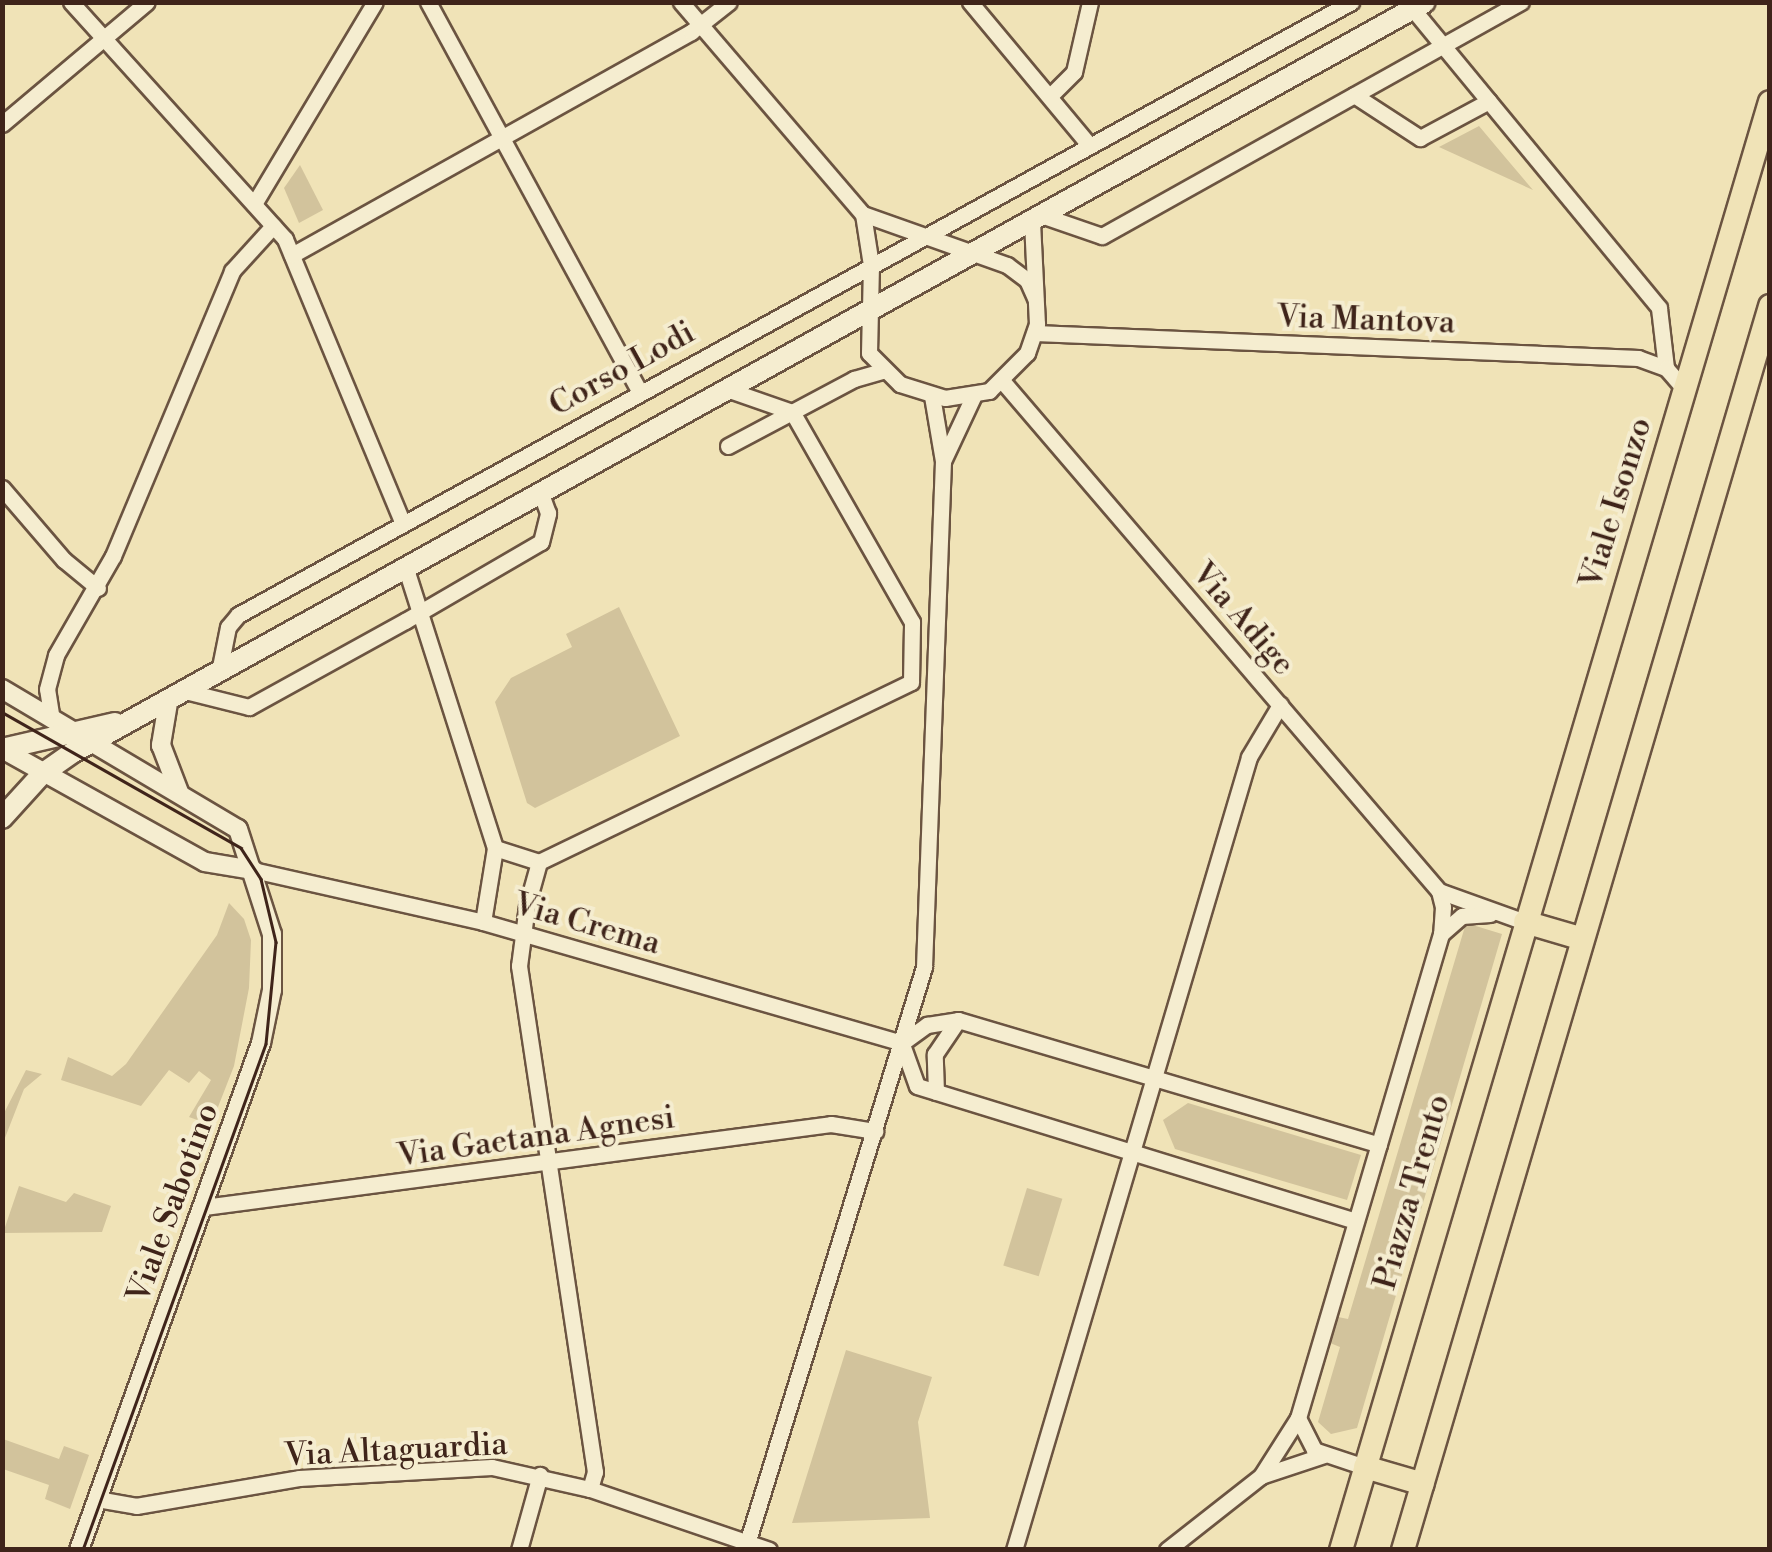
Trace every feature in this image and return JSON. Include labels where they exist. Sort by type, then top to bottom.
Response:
[{"type":"main road","points":[[2,818],[42,774],[90,744],[1038,220],[1415,5]]},
{"type":"main road","name":"Viale Isonzo","points":[[1525,922],[1770,102]]},
{"type":"main road","points":[[1403,1550],[1770,306]]},
{"type":"main road","points":[[2,749],[112,724],[177,697]]},
{"type":"main road","points":[[1525,922],[1583,939]]},
{"type":"main road","name":"Piazza Trento","points":[[1365,1467],[1525,922]]},
{"type":"main road","points":[[1341,1550],[1365,1467],[1423,1484]]},
{"type":"street","points":[[71,2],[254,204],[288,247],[403,524]]},
{"type":"street","points":[[2,124],[146,2]]},
{"type":"street","points":[[254,204],[375,2]]},
{"type":"street","points":[[428,2],[640,393]]},
{"type":"street","points":[[681,2],[862,214],[1015,269],[1035,298]]},
{"type":"street","points":[[288,247],[503,140],[701,26],[729,2]]},
{"type":"street","points":[[970,2],[1090,146]]},
{"type":"street","points":[[1050,96],[1074,72],[1090,2]]},
{"type":"street","name":"Corso Lodi","points":[[219,672],[234,618],[1351,2]]},
{"type":"street","points":[[862,214],[870,266],[868,348],[882,372],[932,396],[973,396],[1004,382],[1035,333],[1038,220],[1102,236],[1521,2]]},
{"type":"street","points":[[1415,5],[1444,46],[1658,308],[1666,368],[1684,389]]},
{"type":"street","points":[[1354,95],[1420,138],[1489,100]]},
{"type":"street","points":[[52,720],[47,689],[53,664],[98,588],[232,271],[273,226]]},
{"type":"street","name":"Via Mantova","points":[[1035,333],[1625,357],[1666,368]]},
{"type":"street","points":[[728,446],[882,372]]},
{"type":"street","name":"Via Adige","points":[[1004,382],[1439,891]]},
{"type":"street","points":[[495,848],[539,862],[911,682],[912,622],[792,412],[729,390]]},
{"type":"street","points":[[747,1546],[924,966],[943,461],[932,396]]},
{"type":"street","points":[[943,461],[973,396]]},
{"type":"street","points":[[2,488],[68,564],[98,588]]},
{"type":"street","points":[[179,793],[161,745],[177,697],[249,707],[421,612],[541,542],[548,527],[541,494]]},
{"type":"street","points":[[406,569],[495,848],[483,922]]},
{"type":"street","points":[[900,604],[937,606]]},
{"type":"street","name":"Viale Sabotino","points":[[4,691],[238,829],[272,934],[268,1015],[204,1207],[78,1550]]},
{"type":"street","points":[[1014,1550],[1248,757],[1280,705]]},
{"type":"street","points":[[2,749],[204,862],[253,870]]},
{"type":"street","points":[[539,862],[522,934],[519,966],[595,1472],[590,1489]]},
{"type":"street","name":"Via Crema","points":[[253,870],[483,922],[902,1044]]},
{"type":"street","points":[[1439,891],[1525,922]]},
{"type":"street","name":"Piazza Trento","points":[[1260,1476],[1298,1418],[1441,934],[1439,891]]},
{"type":"street","points":[[1441,934],[1462,916],[1497,914]]},
{"type":"street","points":[[902,1044],[927,1025],[958,1020],[1378,1145]]},
{"type":"street","points":[[936,1092],[936,1054],[958,1020]]},
{"type":"street","points":[[902,1044],[917,1086],[1356,1220]]},
{"type":"street","name":"Via Gaetana Agnesi","points":[[204,1207],[831,1124],[875,1131]]},
{"type":"street","points":[[1298,1418],[1303,1436],[1324,1455],[1365,1467]]},
{"type":"street","points":[[1167,1550],[1260,1476],[1324,1455]]},
{"type":"street","name":"Via Altaguardia","points":[[98,1499],[136,1506],[298,1478],[492,1466],[540,1474],[590,1489],[747,1546],[769,1550]]},
{"type":"street","points":[[519,1550],[540,1474]]},
{"type":"shaded area","points":[[1479,126],[1505,157],[1533,190],[1439,147]]},
{"type":"shaded area","points":[[300,165],[323,210],[299,223],[284,188]]},
{"type":"shaded area","points":[[619,607],[680,736],[535,808],[527,803],[495,702],[511,678],[572,647],[566,634]]},
{"type":"shaded area","points":[[229,903],[244,919],[251,940],[249,988],[234,1066],[211,1125],[189,1117],[211,1080],[199,1071],[189,1083],[169,1070],[141,1106],[61,1080],[68,1057],[112,1076],[126,1064],[217,935]]},
{"type":"shaded area","points":[[1466,923],[1502,934],[1357,1428],[1331,1434],[1318,1422],[1340,1347],[1330,1343],[1338,1317],[1348,1319]]},
{"type":"shaded area","points":[[26,1070],[42,1074],[24,1089],[3,1143],[3,1115]]},
{"type":"shaded area","points":[[1188,1103],[1361,1155],[1347,1200],[1175,1149],[1163,1120]]},
{"type":"shaded area","points":[[19,1186],[66,1202],[74,1193],[111,1206],[102,1232],[3,1233]]},
{"type":"shaded area","points":[[1027,1188],[1062,1199],[1039,1276],[1003,1265]]},
{"type":"shaded area","points":[[846,1350],[932,1377],[918,1422],[930,1518],[792,1523]]},
{"type":"shaded area","points":[[3,1439],[59,1459],[64,1446],[89,1455],[70,1509],[45,1499],[49,1485],[3,1469]]},
{"type":"tram line","points":[[2,712],[241,848],[261,879],[276,942],[266,1044],[83,1550]]}]
